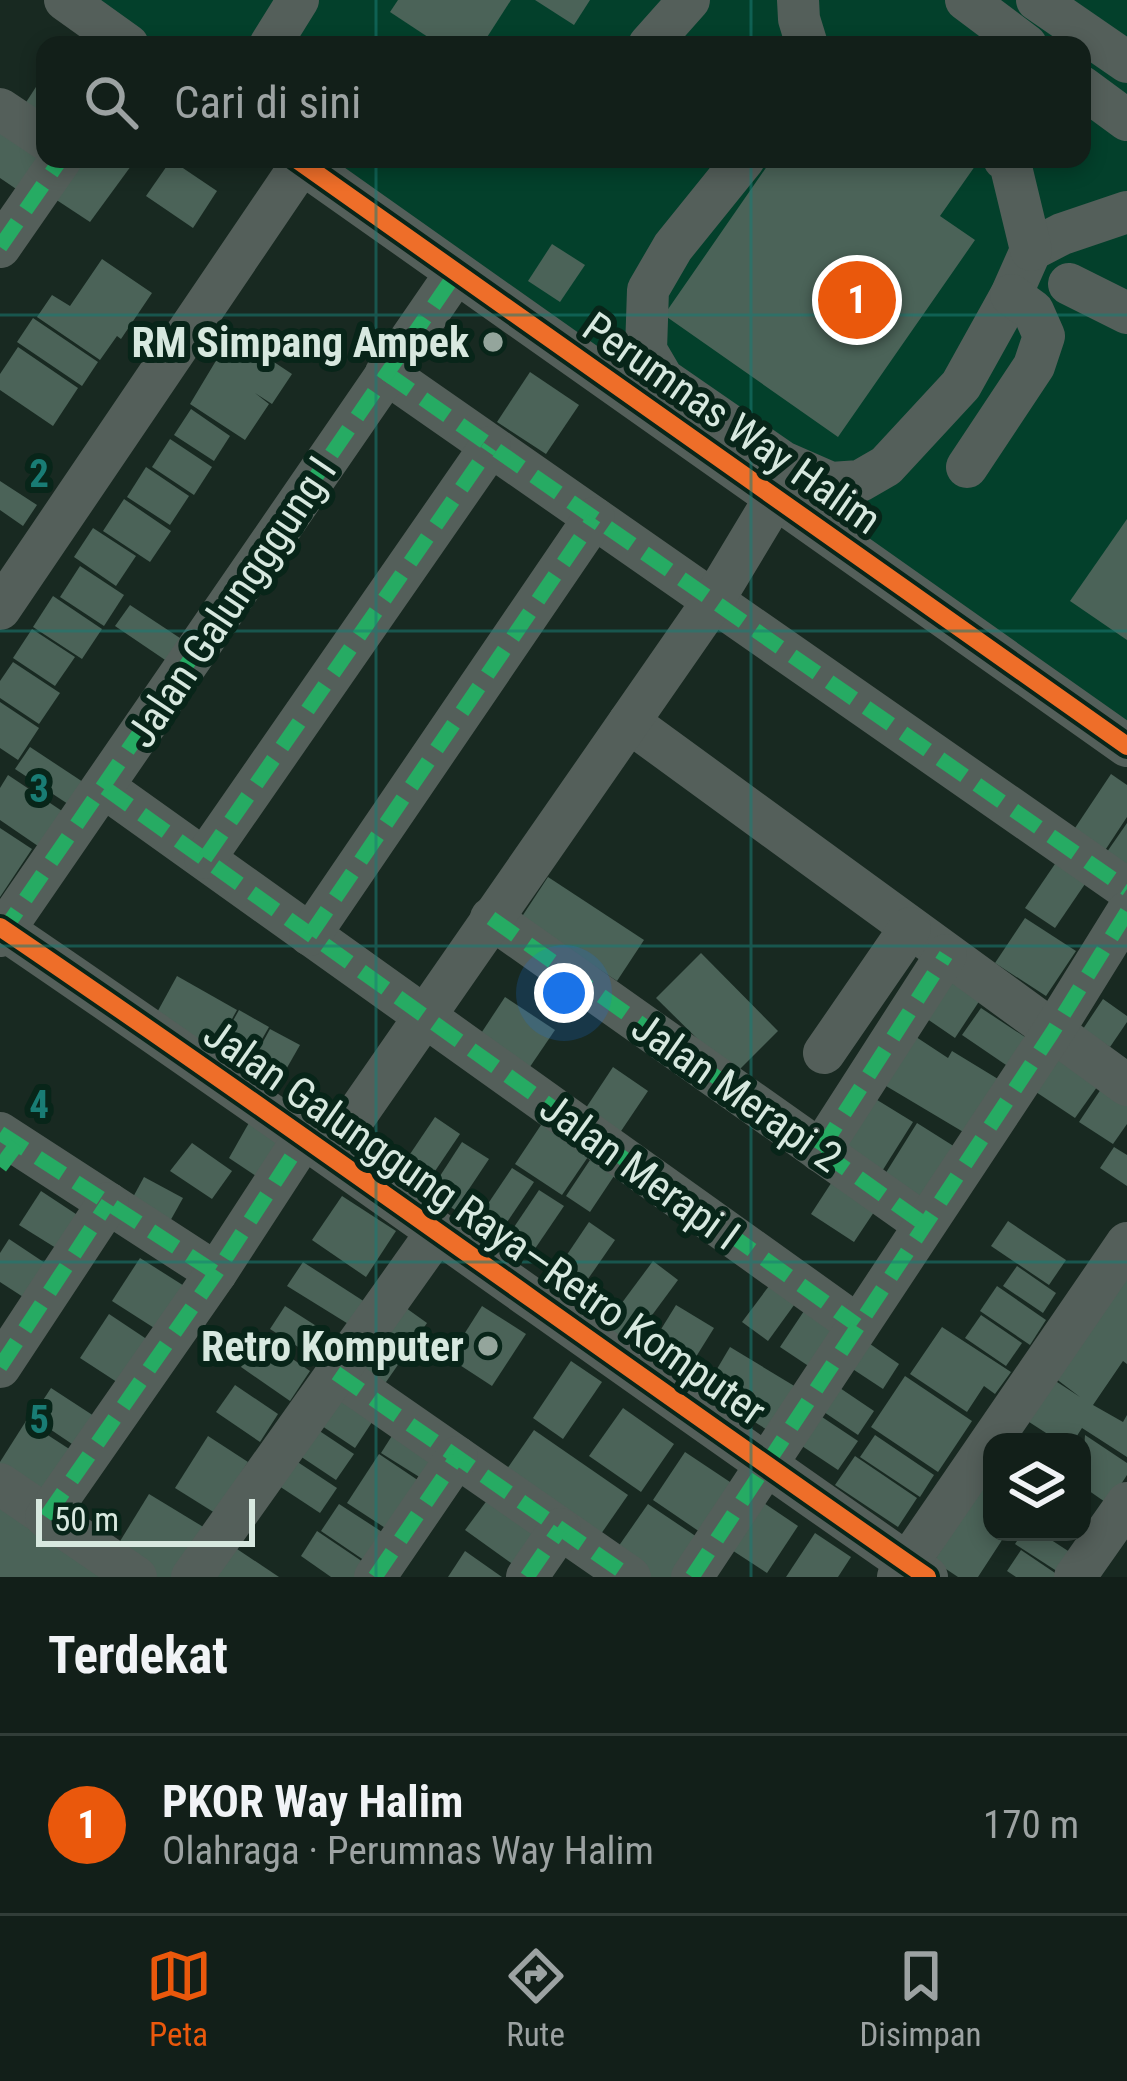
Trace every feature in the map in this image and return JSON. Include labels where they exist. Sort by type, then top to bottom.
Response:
[{"type":"street","points":[[65,0],[115,36]]},
{"type":"street","points":[[276,36],[298,0]]},
{"type":"street","points":[[657,36],[689,0]]},
{"type":"street","points":[[798,0],[804,36]]},
{"type":"street","points":[[966,0],[1017,24]]},
{"type":"street","points":[[1037,0],[1089,36]]},
{"type":"street","points":[[1091,37],[1127,62]]},
{"type":"street","points":[[1091,94],[1127,120]]},
{"type":"street","points":[[0,109],[36,133]]},
{"type":"street","points":[[0,247],[56,168]]},
{"type":"street","points":[[0,609],[294,168]]},
{"type":"street","name":"Perumnas Way Halim","points":[[309,168],[1127,746]]},
{"type":"street","points":[[737,168],[673,247],[648,290],[646,350],[663,379],[783,462],[831,483],[860,481],[886,466],[961,385],[1030,250],[1011,168]]},
{"type":"street","points":[[1030,250],[1127,212]]},
{"type":"street","name":"Jalan Galungggung I","points":[[2,931],[456,273]]},
{"type":"street","points":[[1069,284],[1127,313]]},
{"type":"street","points":[[967,467],[1034,366],[1043,336],[1034,311],[1011,295]]},
{"type":"street","points":[[386,374],[1127,889]]},
{"type":"street","points":[[206,858],[490,446]]},
{"type":"street","name":"Perumnas Way Halim","points":[[46,1517],[216,1273],[424,1016],[713,602],[775,498]]},
{"type":"street","points":[[310,935],[594,518]]},
{"type":"street","points":[[629,722],[1127,1085]]},
{"type":"street","name":"Jalan Merapi I","points":[[105,788],[857,1325]]},
{"type":"street","points":[[692,1577],[1127,912]]},
{"type":"street","name":"Jalan Merapi 2","points":[[491,918],[924,1224]]},
{"type":"street","points":[[824,1053],[910,928]]},
{"type":"street","name":"Jalan Galunggung Raya—Retro Komputer","points":[[2,931],[318,1144],[911,1573]]},
{"type":"street","points":[[820,1151],[946,955]]},
{"type":"street","points":[[6,1148],[108,1203],[216,1273]]},
{"type":"street","points":[[0,1367],[108,1203]]},
{"type":"street","points":[[192,1577],[436,1232]]},
{"type":"street","points":[[911,1573],[1127,1243]]},
{"type":"street","points":[[336,1372],[630,1577]]},
{"type":"street","points":[[375,1577],[458,1457]]},
{"type":"street","points":[[0,1484],[136,1577]]},
{"type":"street","points":[[1075,1577],[1127,1503]]},
{"type":"street","points":[[526,1577],[560,1528]]},
{"type":"green space","points":[[63,0],[1127,0],[1127,755],[295,168],[1091,168],[1091,36],[114,36]]},
{"type":"building","points":[[398,0],[511,0],[488,36],[426,36],[390,12]]},
{"type":"building","points":[[535,0],[590,0],[574,25]]},
{"type":"building","points":[[36,87],[36,115],[23,107]]},
{"type":"building","points":[[0,122],[36,145],[37,168],[25,195],[0,178]]},
{"type":"building","points":[[70,168],[130,168],[90,222],[52,197]]},
{"type":"building","points":[[165,168],[183,168],[217,191],[193,228],[146,196]]},
{"type":"building","points":[[766,168],[974,168],[940,216],[975,240],[838,437],[664,315]]},
{"type":"building","points":[[552,244],[585,265],[560,302],[528,281]]},
{"type":"building","points":[[102,259],[152,293],[121,339],[117,336],[100,360],[37,317],[52,295],[70,306]]},
{"type":"building","points":[[33,318],[98,362],[82,386],[17,342]]},
{"type":"building","points":[[232,334],[292,374],[272,404],[255,393],[269,404],[245,440],[190,404]]},
{"type":"building","points":[[18,347],[78,388],[53,426],[0,390],[0,374]]},
{"type":"building","points":[[530,372],[579,405],[546,454],[497,422]]},
{"type":"building","points":[[191,409],[230,436],[214,461],[174,435]]},
{"type":"building","points":[[170,439],[212,467],[194,495],[152,467]]},
{"type":"building","points":[[146,467],[189,496],[170,525],[127,497]]},
{"type":"building","points":[[0,481],[37,505],[23,526],[0,510]]},
{"type":"building","points":[[124,499],[171,531],[150,562],[103,531]]},
{"type":"building","points":[[1127,519],[1127,640],[1070,601]]},
{"type":"building","points":[[93,528],[136,556],[116,586],[74,557]]},
{"type":"building","points":[[80,566],[124,595],[104,626],[60,597]]},
{"type":"building","points":[[53,596],[102,629],[82,659],[33,627]]},
{"type":"building","points":[[130,605],[189,644],[174,666],[115,626]]},
{"type":"building","points":[[32,629],[75,657],[55,686],[13,658]]},
{"type":"building","points":[[13,662],[60,693],[39,724],[0,698],[0,681]]},
{"type":"building","points":[[0,702],[39,728],[18,760],[0,748]]},
{"type":"building","points":[[30,747],[83,782],[68,804],[15,769]]},
{"type":"building","points":[[1111,774],[1127,785],[1127,817],[1098,861],[1067,840]]},
{"type":"building","points":[[8,775],[62,811],[38,846],[0,820],[0,788]]},
{"type":"building","points":[[1127,823],[1127,880],[1100,862]]},
{"type":"building","points":[[0,828],[32,849],[0,897]]},
{"type":"building","points":[[1057,861],[1087,881],[1055,928],[1025,908]]},
{"type":"building","points":[[548,877],[644,940],[617,981],[521,918]]},
{"type":"building","points":[[1025,918],[1076,951],[1046,996],[995,963]]},
{"type":"building","points":[[701,953],[778,1031],[734,1075],[656,998]]},
{"type":"building","points":[[942,974],[980,1000],[955,1038],[917,1012]]},
{"type":"building","points":[[177,976],[237,1010],[213,1053],[154,1018]]},
{"type":"building","points":[[505,997],[555,1030],[523,1077],[474,1044]]},
{"type":"building","points":[[1103,999],[1127,1016],[1110,1047],[1083,1029]]},
{"type":"building","points":[[981,1008],[1028,1039],[1009,1067],[962,1035]]},
{"type":"building","points":[[239,1010],[269,1027],[245,1069],[215,1053]]},
{"type":"building","points":[[270,1029],[300,1045],[276,1087],[247,1071]]},
{"type":"building","points":[[907,1031],[948,1058],[952,1051],[998,1079],[965,1133],[876,1080]]},
{"type":"building","points":[[1053,1047],[1102,1080],[1075,1118],[1027,1086]]},
{"type":"building","points":[[613,1067],[648,1091],[615,1140],[580,1117]]},
{"type":"building","points":[[1103,1086],[1127,1102],[1127,1124],[1113,1144],[1079,1122]]},
{"type":"building","points":[[869,1095],[913,1122],[879,1176],[835,1148]]},
{"type":"building","points":[[435,1117],[460,1134],[427,1183],[402,1166]]},
{"type":"building","points":[[250,1121],[289,1146],[265,1182],[229,1158]]},
{"type":"building","points":[[543,1122],[590,1154],[562,1195],[515,1164]]},
{"type":"building","points":[[917,1123],[963,1152],[929,1208],[882,1179]]},
{"type":"building","points":[[462,1142],[489,1159],[455,1210],[429,1193]]},
{"type":"building","points":[[192,1143],[232,1171],[212,1199],[170,1171]]},
{"type":"building","points":[[1114,1147],[1127,1155],[1127,1186],[1100,1168]]},
{"type":"building","points":[[590,1160],[614,1176],[590,1212],[566,1196]]},
{"type":"building","points":[[512,1168],[534,1182],[499,1234],[477,1220]]},
{"type":"building","points":[[839,1171],[882,1200],[854,1242],[811,1214]]},
{"type":"building","points":[[144,1177],[183,1198],[164,1232],[126,1210]]},
{"type":"building","points":[[539,1190],[564,1206],[528,1259],[504,1242]]},
{"type":"building","points":[[41,1191],[85,1220],[64,1253],[19,1225]]},
{"type":"building","points":[[342,1196],[396,1231],[366,1277],[312,1240]]},
{"type":"building","points":[[1008,1221],[1066,1260],[1049,1285],[991,1246]]},
{"type":"building","points":[[589,1222],[615,1240],[579,1292],[554,1274]]},
{"type":"building","points":[[9,1239],[57,1271],[34,1304],[0,1282],[0,1253]]},
{"type":"building","points":[[140,1258],[189,1289],[162,1333],[112,1301]]},
{"type":"building","points":[[653,1261],[678,1280],[630,1345],[604,1327]]},
{"type":"building","points":[[303,1262],[365,1302],[350,1325],[287,1286]]},
{"type":"building","points":[[1017,1266],[1056,1293],[1043,1313],[1003,1286]]},
{"type":"building","points":[[1127,1272],[1127,1364],[1123,1361],[1093,1405],[1123,1422],[1127,1415],[1127,1457],[1082,1428],[1079,1433],[1046,1433],[1026,1420],[1054,1380],[1080,1397],[1055,1378]]},
{"type":"building","points":[[772,1282],[797,1301],[768,1341],[742,1322]]},
{"type":"building","points":[[997,1286],[1046,1320],[1030,1345],[980,1311]]},
{"type":"building","points":[[399,1303],[427,1323],[377,1395],[349,1376]]},
{"type":"building","points":[[676,1305],[714,1328],[684,1376],[647,1352]]},
{"type":"building","points":[[285,1306],[332,1336],[317,1359],[270,1329]]},
{"type":"building","name":"Retro Komputer","points":[[482,1306],[526,1334],[492,1386],[449,1358]]},
{"type":"building","points":[[806,1308],[837,1328],[810,1367],[780,1347]]},
{"type":"building","points":[[109,1314],[151,1342],[123,1386],[80,1358]]},
{"type":"building","points":[[981,1315],[1022,1343],[1006,1366],[965,1338]]},
{"type":"building","points":[[942,1327],[1011,1372],[995,1394],[984,1386],[967,1412],[910,1374]]},
{"type":"building","points":[[261,1337],[310,1371],[290,1401],[241,1367]]},
{"type":"building","points":[[860,1337],[899,1364],[883,1389],[842,1362]]},
{"type":"building","points":[[730,1347],[801,1390],[774,1434],[704,1391]]},
{"type":"building","points":[[571,1361],[602,1382],[563,1439],[533,1418]]},
{"type":"building","points":[[905,1376],[972,1421],[938,1472],[871,1427]]},
{"type":"building","points":[[831,1382],[874,1411],[858,1435],[815,1406]]},
{"type":"building","points":[[235,1385],[278,1414],[260,1442],[216,1412]]},
{"type":"building","points":[[51,1388],[94,1416],[75,1446],[32,1417]]},
{"type":"building","points":[[339,1388],[378,1413],[355,1448],[316,1422]]},
{"type":"building","points":[[623,1408],[674,1444],[641,1492],[589,1456]]},
{"type":"building","points":[[813,1411],[858,1441],[838,1470],[793,1440]]},
{"type":"building","points":[[26,1421],[77,1454],[42,1509],[0,1482],[0,1462]]},
{"type":"building","points":[[315,1428],[354,1454],[336,1480],[297,1454]]},
{"type":"building","points":[[534,1430],[628,1495],[594,1544],[500,1479]]},
{"type":"building","points":[[395,1431],[442,1461],[429,1483],[381,1453]]},
{"type":"building","points":[[875,1435],[934,1475],[920,1497],[860,1457]]},
{"type":"building","points":[[208,1436],[248,1462],[215,1513],[175,1488]]},
{"type":"building","points":[[1091,1439],[1127,1463],[1127,1475],[1108,1504],[1091,1492]]},
{"type":"building","points":[[685,1452],[733,1484],[700,1532],[653,1500]]},
{"type":"building","points":[[379,1454],[428,1487],[396,1535],[347,1503]]},
{"type":"building","points":[[855,1456],[917,1498],[898,1527],[835,1485]]},
{"type":"building","points":[[293,1459],[337,1488],[320,1513],[276,1484]]},
{"type":"building","points":[[983,1486],[983,1541],[1001,1541],[978,1577],[958,1577],[934,1561]]},
{"type":"building","points":[[149,1494],[205,1528],[174,1577],[157,1577],[114,1551]]},
{"type":"building","points":[[491,1495],[546,1535],[521,1570],[465,1530]]},
{"type":"building","points":[[752,1495],[798,1526],[767,1573],[721,1543]]},
{"type":"building","points":[[339,1504],[396,1541],[377,1569],[321,1531]]},
{"type":"building","points":[[648,1504],[700,1539],[675,1577],[635,1577],[609,1560]]},
{"type":"building","points":[[0,1508],[101,1577],[0,1577]]},
{"type":"building","points":[[317,1531],[369,1566],[362,1577],[331,1577],[301,1556]]},
{"type":"building","points":[[815,1533],[851,1557],[838,1577],[786,1577]]},
{"type":"building","points":[[1053,1541],[1082,1560],[1066,1577],[1015,1544]]},
{"type":"building","points":[[231,1545],[279,1577],[210,1577]]},
{"type":"building","points":[[1021,1550],[1061,1577],[1016,1577],[1007,1571]]},
{"type":"building","points":[[465,1551],[502,1577],[448,1577]]},
{"type":"marked path","points":[[0,247],[55,168]]},
{"type":"marked path","points":[[0,936],[456,273]]},
{"type":"marked path","points":[[386,373],[1127,889]]},
{"type":"marked path","points":[[205,858],[490,447]]},
{"type":"marked path","points":[[310,935],[594,518]]},
{"type":"marked path","points":[[105,788],[857,1325]]},
{"type":"marked path","points":[[692,1577],[1127,912]]},
{"type":"marked path","points":[[491,918],[924,1224]]},
{"type":"marked path","points":[[820,1151],[946,955]]},
{"type":"marked path","points":[[0,1133],[216,1273]]},
{"type":"marked path","points":[[46,1517],[305,1136]]},
{"type":"marked path","points":[[0,1167],[17,1144]]},
{"type":"marked path","points":[[0,1367],[108,1203]]},
{"type":"marked path","points":[[336,1373],[630,1577]]},
{"type":"marked path","points":[[375,1577],[457,1457]]},
{"type":"marked path","points":[[527,1577],[560,1529]]},
{"type":"cycle path","points":[[309,168],[1127,746]]},
{"type":"cycle path","points":[[0,927],[927,1577]]},
{"type":"place","name":"PKOR Way Halim","points":[[857,300]]},
{"type":"place","name":"RM Simpang Ampek","points":[[493,342]]},
{"type":"place","name":"Retro Komputer","points":[[488,1346]]}]
